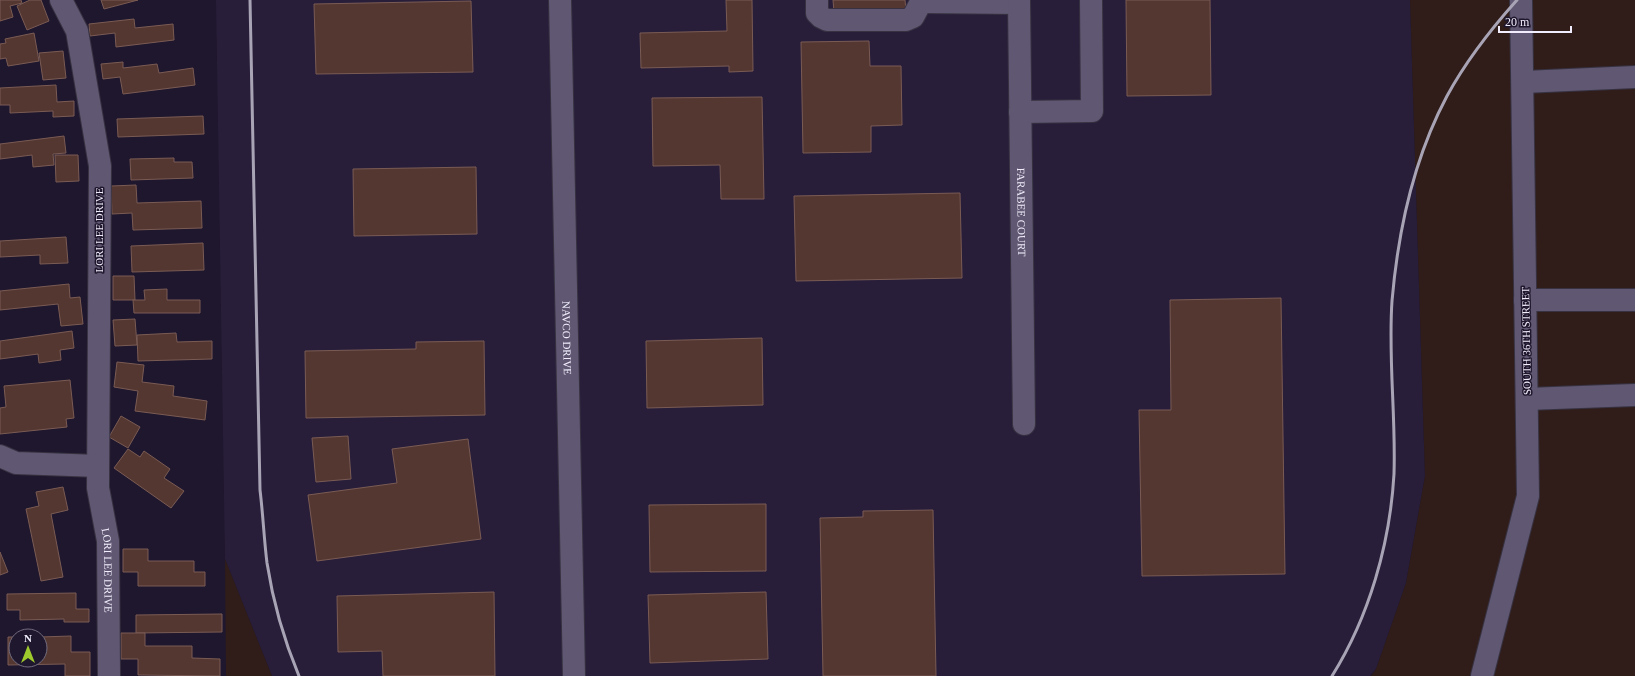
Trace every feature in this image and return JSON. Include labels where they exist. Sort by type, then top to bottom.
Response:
[{"type":"street","name":"LORI LEE DRIVE","points":[[61,0],[78,32],[100,166],[98,488],[108,541],[109,676]]},
{"type":"street","name":"NAVCO DRIVE","points":[[560,0],[574,676]]},
{"type":"street","points":[[817,0],[817,13],[826,20],[906,20],[913,17],[921,1],[1019,1]]},
{"type":"street","points":[[1020,112],[1092,111],[1091,0]]},
{"type":"street","name":"SOUTH 36TH STREET","points":[[1482,676],[1528,496],[1521,0]]},
{"type":"street","name":"FARABEE COURT","points":[[1019,1],[1024,424]]},
{"type":"street","points":[[1523,82],[1635,77]]},
{"type":"street","points":[[1525,300],[1635,300]]},
{"type":"street","points":[[1527,399],[1635,395]]},
{"type":"street","points":[[0,456],[16,463],[98,466]]},
{"type":"shaded area","points":[[216,0],[1410,0],[1425,476],[1406,583],[1376,669],[1370,676],[272,676],[225,559]]},
{"type":"shaded area","points":[[1410,0],[1635,0],[1635,676],[1371,676],[1376,669],[1406,583],[1425,476]]},
{"type":"shaded area","points":[[225,559],[272,676],[226,676]]},
{"type":"building","points":[[0,0],[21,0],[22,3],[10,6],[13,17],[0,21]]},
{"type":"building","points":[[30,0],[41,0],[49,21],[27,30],[17,6]]},
{"type":"building","points":[[101,0],[138,0],[104,9]]},
{"type":"building","points":[[726,0],[752,0],[753,71],[729,72],[729,66],[641,68],[640,33],[727,31]]},
{"type":"building","points":[[833,0],[905,0],[906,11],[834,12]]},
{"type":"building","points":[[1126,0],[1210,0],[1211,95],[1127,96]]},
{"type":"building","points":[[471,1],[473,72],[316,74],[314,4]]},
{"type":"building","points":[[134,19],[135,28],[173,24],[174,40],[116,47],[115,33],[90,36],[89,24]]},
{"type":"building","points":[[34,33],[39,61],[8,66],[6,58],[0,59],[0,44],[6,43],[5,39]]},
{"type":"building","points":[[869,41],[870,66],[901,66],[902,125],[871,126],[871,152],[803,153],[801,42]]},
{"type":"building","points":[[63,51],[66,78],[43,80],[39,53]]},
{"type":"building","points":[[123,62],[123,68],[157,64],[159,73],[193,68],[195,85],[123,94],[120,77],[103,79],[101,64]]},
{"type":"building","points":[[56,85],[57,102],[74,101],[74,116],[53,117],[53,111],[10,113],[10,105],[0,105],[0,88]]},
{"type":"building","points":[[762,97],[764,199],[721,199],[720,165],[653,166],[652,98]]},
{"type":"building","points":[[203,116],[204,134],[118,137],[117,119]]},
{"type":"building","points":[[64,136],[66,153],[53,154],[54,165],[33,167],[32,155],[0,159],[0,144]]},
{"type":"building","points":[[55,155],[78,155],[79,181],[56,182]]},
{"type":"building","points":[[174,158],[174,162],[192,162],[193,178],[131,180],[130,159]]},
{"type":"building","points":[[476,167],[477,234],[354,236],[353,169]]},
{"type":"building","points":[[136,185],[137,203],[201,201],[202,228],[133,230],[132,213],[112,214],[111,186]]},
{"type":"building","points":[[960,193],[962,278],[796,281],[794,196]]},
{"type":"building","points":[[66,237],[68,263],[40,264],[40,255],[0,257],[0,241]]},
{"type":"building","points":[[203,243],[204,270],[132,272],[131,246]]},
{"type":"building","points":[[113,276],[134,276],[135,300],[113,300]]},
{"type":"building","points":[[69,284],[70,298],[80,297],[83,324],[61,326],[58,304],[0,310],[0,291]]},
{"type":"building","points":[[167,289],[167,300],[200,300],[200,313],[134,313],[133,300],[145,300],[144,290]]},
{"type":"building","points":[[1281,298],[1285,574],[1142,576],[1139,410],[1171,410],[1170,300]]},
{"type":"building","points":[[135,319],[137,345],[115,346],[113,320]]},
{"type":"building","points":[[72,331],[74,348],[60,350],[61,360],[39,363],[38,354],[0,359],[0,341]]},
{"type":"building","points":[[176,333],[177,342],[212,341],[212,359],[138,361],[137,335]]},
{"type":"building","points":[[762,338],[763,405],[647,408],[646,341]]},
{"type":"building","points":[[484,341],[485,415],[306,418],[305,351],[416,349],[416,342]]},
{"type":"building","points":[[117,362],[144,365],[142,382],[174,386],[173,396],[207,401],[205,420],[135,411],[138,391],[114,387]]},
{"type":"building","points":[[70,380],[74,418],[66,419],[67,427],[0,434],[0,408],[6,407],[4,386]]},
{"type":"building","points":[[121,416],[140,427],[128,448],[109,437]]},
{"type":"building","points":[[348,436],[351,479],[316,482],[312,438]]},
{"type":"building","points":[[468,439],[481,539],[317,561],[308,495],[397,483],[392,449]]},
{"type":"building","points":[[128,449],[140,457],[144,451],[170,469],[164,478],[184,491],[171,508],[114,468]]},
{"type":"building","points":[[63,487],[68,510],[51,514],[63,577],[41,581],[26,509],[39,506],[36,492]]},
{"type":"building","points":[[766,504],[766,571],[650,572],[649,505]]},
{"type":"building","points":[[933,510],[936,676],[823,676],[820,518],[863,517],[863,511]]},
{"type":"building","points":[[123,549],[148,549],[148,561],[194,561],[194,572],[205,572],[205,586],[138,586],[138,572],[123,572]]},
{"type":"building","points":[[0,552],[8,572],[0,575]]},
{"type":"building","points":[[494,592],[495,676],[383,676],[382,651],[338,652],[337,596]]},
{"type":"building","points":[[766,592],[768,659],[650,663],[648,595]]},
{"type":"building","points":[[76,593],[76,609],[89,609],[89,622],[64,622],[64,619],[20,620],[20,610],[7,610],[7,594]]},
{"type":"building","points":[[222,614],[222,632],[136,633],[136,615]]},
{"type":"building","points":[[121,633],[145,633],[145,646],[192,646],[192,658],[220,659],[220,676],[138,675],[138,659],[121,659]]},
{"type":"building","points":[[71,636],[71,652],[90,652],[90,676],[65,676],[65,664],[48,664],[48,637]]},
{"type":"railway","points":[[250,0],[260,490],[267,563],[272,592],[284,635],[299,676]]},
{"type":"railway","points":[[1332,676],[1357,629],[1367,605],[1388,527],[1394,474],[1391,344],[1392,301],[1398,248],[1409,196],[1425,144],[1447,96],[1462,70],[1479,46],[1517,0]]}]
